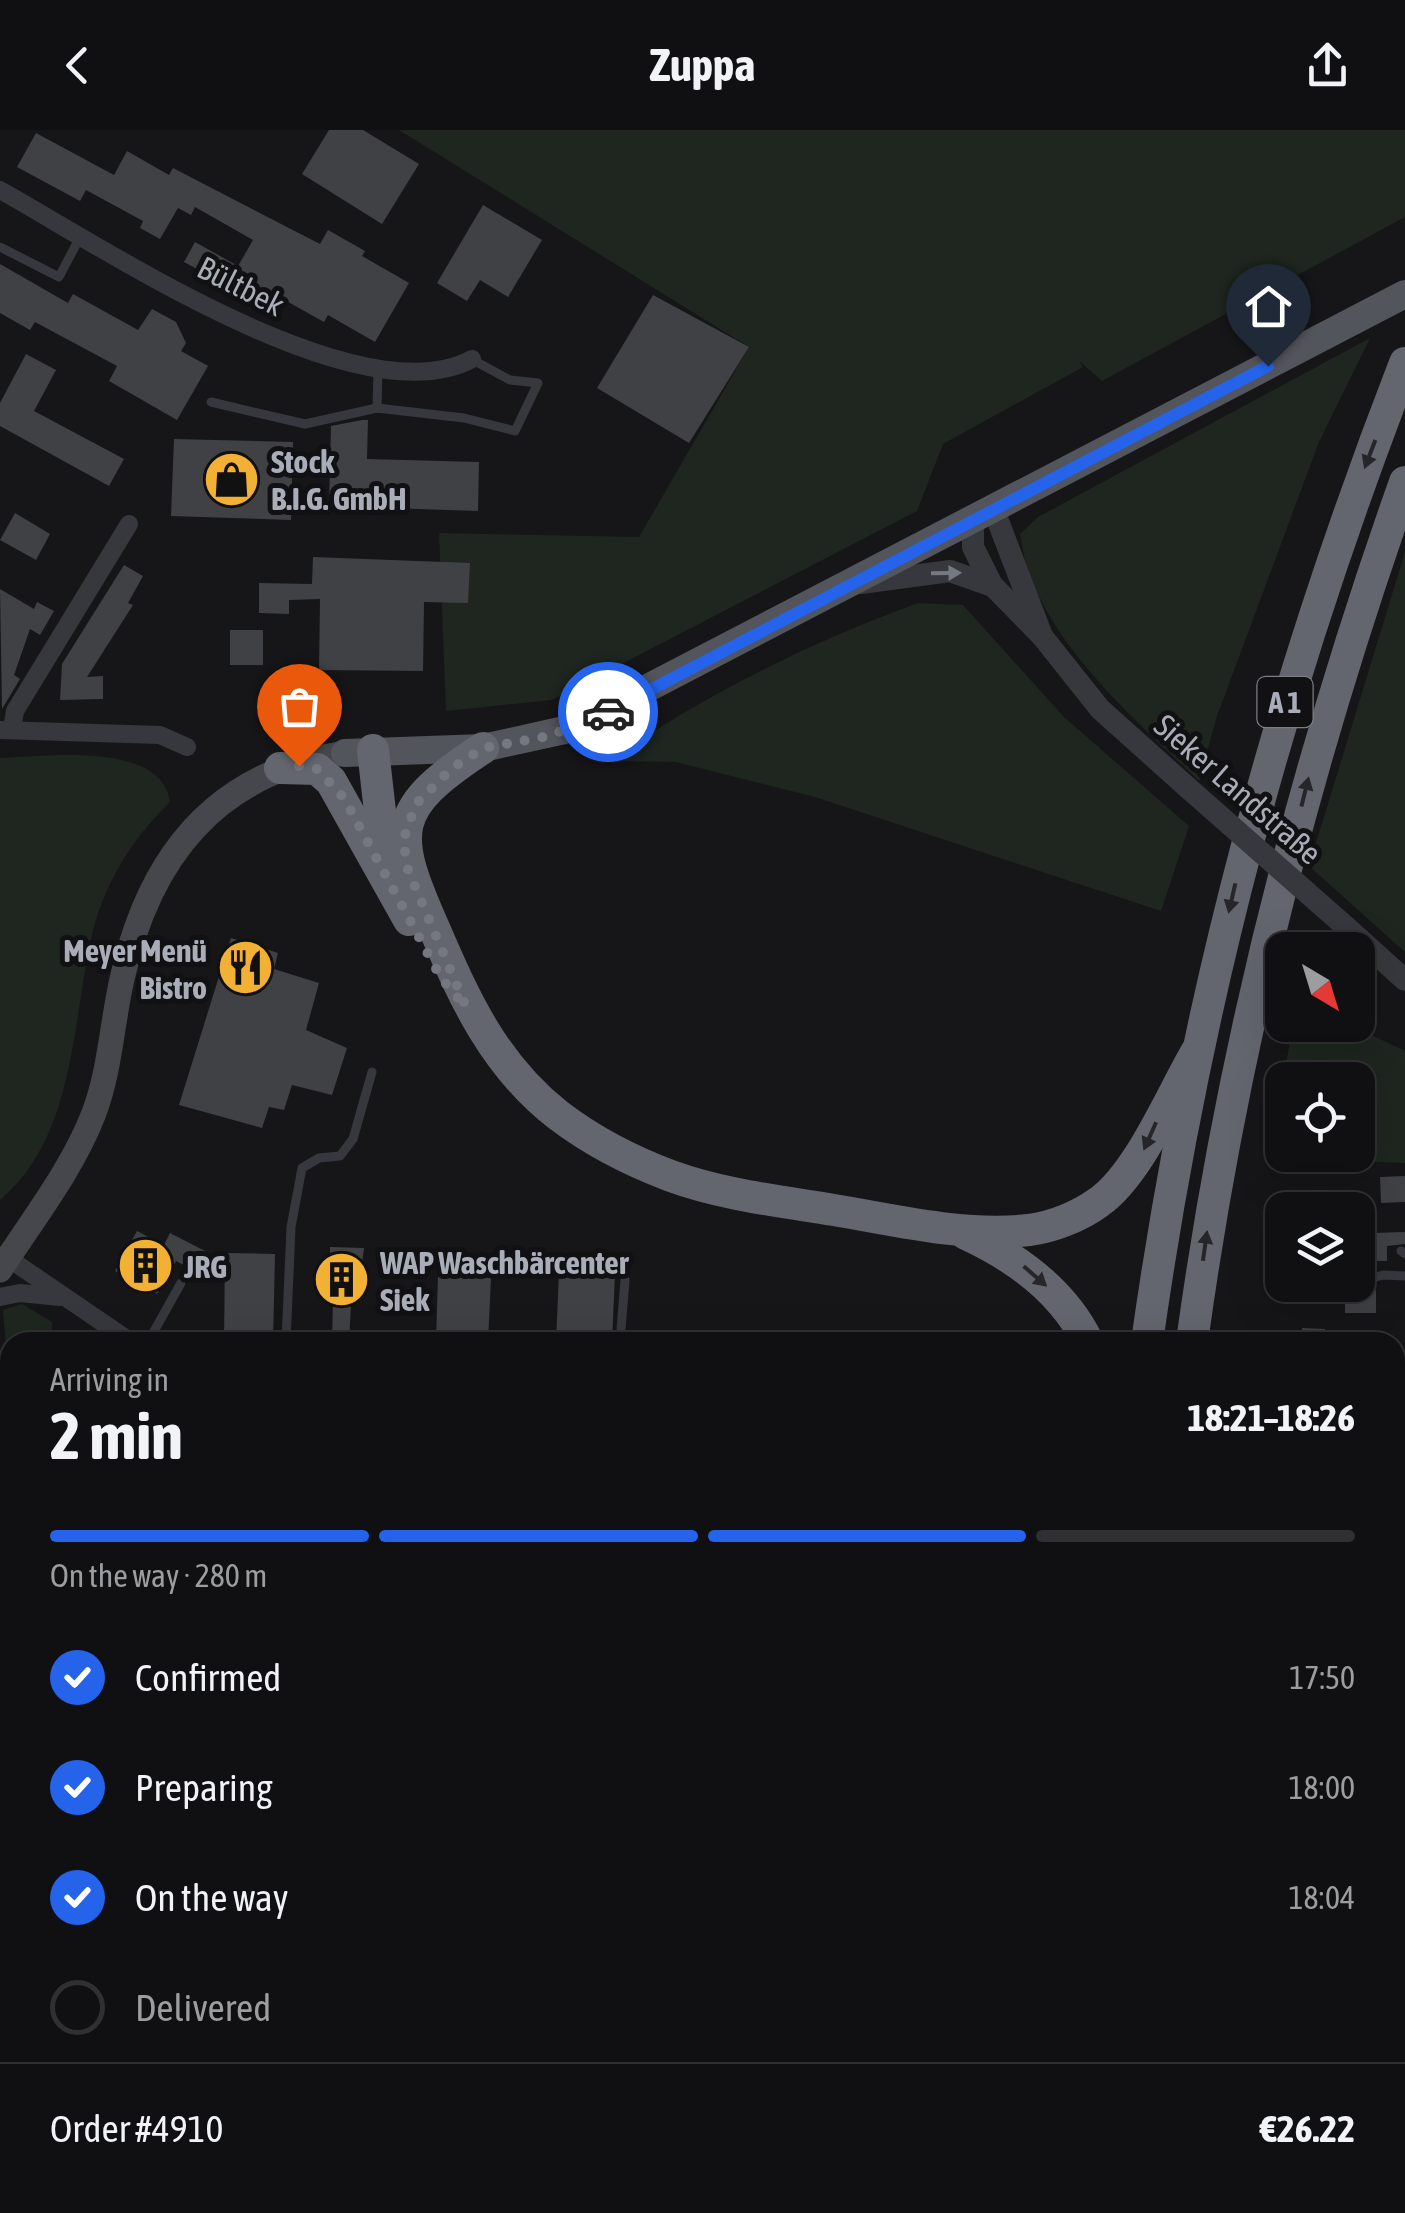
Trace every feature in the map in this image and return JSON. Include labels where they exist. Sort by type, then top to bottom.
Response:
[{"type":"highway","name":"A 1","points":[[1149,1332],[1197,1050],[1269,755],[1346,517],[1405,364]]},
{"type":"highway","name":"A 1","points":[[1194,1332],[1228,1119],[1267,941],[1312,765],[1405,482]]},
{"type":"highway","points":[[466,1007],[406,865],[404,838],[424,792],[483,748]]},
{"type":"highway","points":[[359,752],[393,868],[449,963]]},
{"type":"highway","points":[[344,798],[340,779],[359,752]]},
{"type":"highway","points":[[280,768],[317,769],[344,798],[441,978],[498,1055],[538,1099],[602,1144],[647,1166],[736,1194],[962,1232],[1032,1230],[1100,1202],[1140,1158],[1197,1050]]},
{"type":"highway","points":[[962,1232],[998,1249],[1040,1280],[1082,1332]]},
{"type":"main road","points":[[3,1260],[52,1191],[94,1112],[135,926],[158,876],[186,835],[224,799],[280,768],[359,752],[483,748],[549,736],[607,712],[1405,294]]},
{"type":"street","name":"Bültbek","points":[[0,190],[242,323],[333,361],[378,370],[450,371],[472,359]]},
{"type":"street","name":"Sieker Landstraße","points":[[983,513],[973,547],[993,586],[1042,636],[1100,709],[1405,980]]},
{"type":"street","name":"Sieker Landstraße","points":[[983,513],[1042,636]]},
{"type":"street","points":[[129,524],[6,730],[160,735],[187,748]]},
{"type":"street","name":"Sieker Landstraße","points":[[850,585],[950,571],[993,586]]},
{"type":"street","points":[[3,1260],[116,1332]]},
{"type":"street","points":[[0,1297],[20,1293],[66,1298]]},
{"type":"lane","points":[[0,247],[59,277],[82,235]]},
{"type":"lane","points":[[211,402],[305,424],[377,408],[464,418],[515,431],[538,383],[510,380],[472,359]]},
{"type":"lane","points":[[377,408],[378,370]]},
{"type":"lane","points":[[287,1332],[292,1227],[302,1168],[319,1158],[340,1156],[353,1139],[372,1072]]},
{"type":"lane","points":[[1375,1277],[1405,1276]]},
{"type":"lane","points":[[621,1332],[625,1280]]},
{"type":"lane","points":[[154,1332],[181,1283]]},
{"type":"shaded area","points":[[399,130],[1405,130],[1405,217],[1102,381],[1079,361],[1083,367],[943,444],[917,511],[552,700],[446,711],[439,533],[639,537],[749,347]]},
{"type":"shaded area","points":[[1370,338],[1319,442],[1217,716],[1199,781],[1116,700],[1064,638],[1043,605],[1028,570],[1020,534],[1038,517]]},
{"type":"shaded area","points":[[1405,552],[1405,952],[1309,866]]},
{"type":"shaded area","points":[[918,603],[963,605],[1064,717],[1189,826],[1161,911],[815,797],[676,762],[609,761],[682,714],[759,672]]},
{"type":"shaded area","points":[[73,755],[125,761],[147,769],[162,783],[170,802],[131,848],[103,900],[91,939],[66,1079],[56,1113],[43,1145],[24,1175],[0,1200],[0,758]]},
{"type":"shaded area","points":[[1375,1037],[1405,1051],[1405,1163],[1375,1162],[1375,1062],[1286,1062],[1290,1042],[1375,1042]]},
{"type":"shaded area","points":[[22,1304],[52,1322],[52,1332],[5,1332],[3,1310]]},
{"type":"building","points":[[329,130],[363,130],[419,164],[382,224],[302,174]]},
{"type":"building","points":[[36,133],[114,175],[127,151],[169,175],[173,168],[320,244],[328,230],[365,251],[362,256],[409,283],[375,342],[328,315],[324,322],[265,289],[258,302],[184,262],[195,242],[238,266],[253,240],[195,207],[191,215],[178,208],[160,239],[140,228],[143,221],[86,190],[80,201],[17,167]]},
{"type":"building","points":[[483,205],[542,240],[508,297],[480,280],[467,301],[437,283]]},
{"type":"building","points":[[0,264],[68,303],[73,294],[138,330],[152,309],[176,322],[186,343],[181,351],[208,366],[177,420],[109,381],[117,366],[35,322],[30,330],[0,313]]},
{"type":"building","points":[[653,295],[749,347],[689,443],[597,388]]},
{"type":"building","points":[[26,354],[56,370],[34,411],[124,459],[109,486],[0,426],[0,403]]},
{"type":"building","name":"Stock B.I.G. GmbH","points":[[368,420],[367,459],[479,462],[478,511],[329,506],[331,426]]},
{"type":"building","name":"Stock B.I.G. GmbH","points":[[174,439],[293,442],[291,520],[171,516]]},
{"type":"building","points":[[15,513],[50,534],[36,560],[0,540]]},
{"type":"building","points":[[313,557],[470,563],[468,603],[424,602],[423,671],[319,670],[320,599],[289,600],[289,614],[259,613],[259,583],[312,584]]},
{"type":"building","points":[[124,565],[143,576],[128,603],[133,605],[87,677],[103,676],[103,699],[60,700],[62,664]]},
{"type":"building","points":[[0,589],[34,609],[37,602],[54,611],[40,635],[30,629],[14,675],[20,679],[2,709]]},
{"type":"building","points":[[230,630],[263,630],[263,665],[230,665]]},
{"type":"building","points":[[231,938],[278,953],[274,969],[319,983],[306,1030],[347,1048],[332,1095],[292,1085],[284,1110],[269,1107],[262,1128],[179,1105]]},
{"type":"building","points":[[1405,1176],[1405,1202],[1381,1203],[1380,1177]]},
{"type":"building","name":"JRG","points":[[137,1231],[164,1245],[170,1233],[211,1254],[201,1274],[176,1261],[157,1294],[115,1271]]},
{"type":"building","points":[[1405,1232],[1405,1244],[1387,1246],[1387,1261],[1375,1261],[1375,1233]]},
{"type":"building","name":"WAP Waschbärcenter Siek","points":[[330,1247],[364,1248],[359,1287],[352,1286],[350,1332],[332,1332],[333,1300],[321,1299],[322,1270],[330,1270]]},
{"type":"building","points":[[225,1253],[275,1254],[273,1332],[224,1332]]},
{"type":"building","points":[[559,1272],[615,1274],[612,1332],[556,1332]]},
{"type":"building","points":[[438,1276],[491,1278],[488,1332],[436,1332]]},
{"type":"building","points":[[1375,1290],[1376,1313],[1345,1313],[1345,1302],[1375,1302]]},
{"type":"building","points":[[1302,1328],[1325,1329],[1325,1332],[1302,1332]]},
{"type":"way so far","points":[[299,766],[317,769],[344,798],[441,978],[466,1007],[406,865],[404,838],[416,804],[451,769],[483,748],[549,736],[608,712]]},
{"type":"place","name":"Stock B.I.G. GmbH","points":[[232,479]]},
{"type":"place","name":"Meyer Menü Bistro","points":[[246,968]]},
{"type":"place","name":"JRG","points":[[145,1266]]},
{"type":"place","name":"WAP Waschbärcenter Siek","points":[[341,1280]]},
{"type":"route","points":[[608,712],[1268,366]]}]
